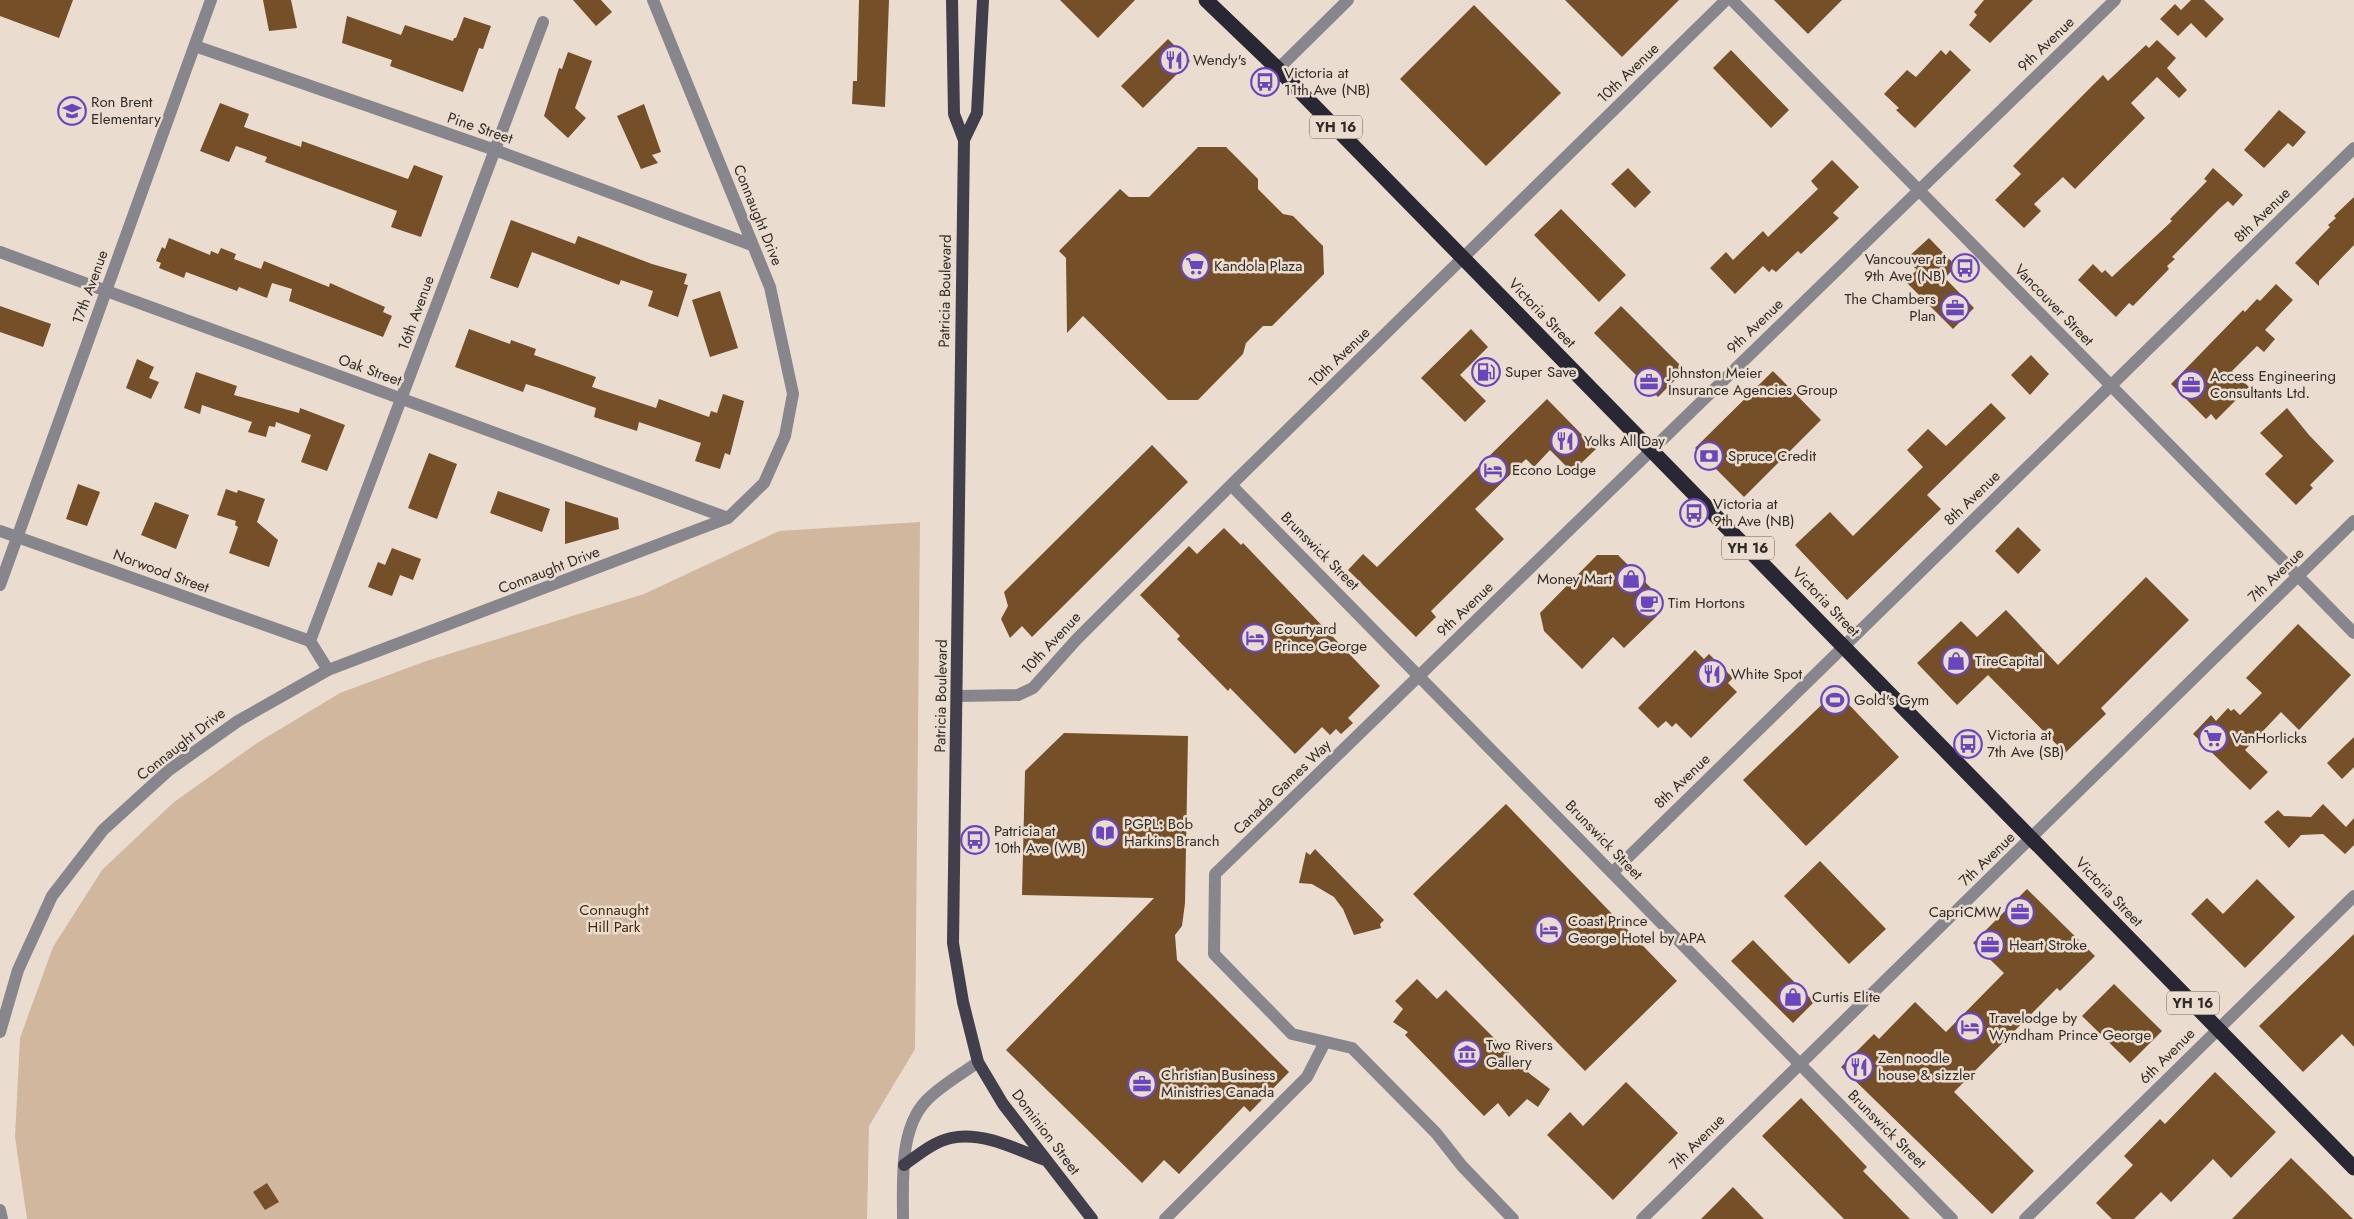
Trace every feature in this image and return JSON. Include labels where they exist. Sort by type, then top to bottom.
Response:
[{"type":"highway","name":"Victoria Street","points":[[1206,0],[1278,69],[1463,257],[2354,1168]]},
{"type":"main road","name":"Patricia Boulevard","points":[[952,0],[954,114],[964,140],[958,502],[958,696],[953,943],[963,1002],[978,1062]]},
{"type":"main road","name":"Patricia Boulevard","points":[[964,140],[977,113],[983,0]]},
{"type":"main road","name":"Dominion Street","points":[[978,1062],[1004,1104],[1092,1219]]},
{"type":"main road","points":[[904,1165],[934,1145],[950,1138],[968,1136],[1003,1144],[1045,1160]]},
{"type":"street","name":"17th Avenue","points":[[0,585],[212,0]]},
{"type":"street","name":"Connaught Drive","points":[[0,1032],[18,970],[52,896],[103,830],[169,770],[238,721],[328,670],[728,518],[764,483],[785,436],[793,394],[770,288],[653,0]]},
{"type":"street","points":[[1278,69],[1348,0]]},
{"type":"street","name":"10th Avenue","points":[[958,696],[1018,695],[1033,688],[1076,640],[1231,485],[1726,0]]},
{"type":"street","name":"Vancouver Street","points":[[1732,0],[2354,634]]},
{"type":"street","name":"9th Avenue","points":[[1420,676],[1651,449],[2115,0]]},
{"type":"street","name":"16th Avenue","points":[[310,642],[543,22]]},
{"type":"street","name":"Pine Street","points":[[195,46],[494,150],[752,245]]},
{"type":"street","name":"8th Avenue","points":[[1613,872],[2354,148]]},
{"type":"street","name":"Oak Street","points":[[0,252],[728,518]]},
{"type":"street","name":"Brunswick Street","points":[[1231,485],[1952,1219]]},
{"type":"street","name":"7th Avenue","points":[[1642,1219],[2354,522]]},
{"type":"street","name":"Norwood Street","points":[[0,531],[310,642]]},
{"type":"street","points":[[310,642],[328,670]]},
{"type":"street","name":"Canada Games Way","points":[[1420,676],[1215,874],[1214,954],[1292,1034],[1352,1048],[1436,1133],[1462,1166],[1513,1219]]},
{"type":"street","name":"6th Avenue","points":[[2025,1219],[2354,896]]},
{"type":"street","points":[[1165,1219],[1307,1077],[1325,1042]]},
{"type":"street","points":[[903,1219],[904,1165],[910,1130],[926,1101],[978,1062]]},
{"type":"street","points":[[0,1210],[2,1219]]},
{"type":"green space","name":"Connaught Hill Park","points":[[920,522],[915,1049],[869,1126],[867,1219],[27,1219],[15,1137],[20,1038],[53,947],[102,870],[174,802],[257,743],[340,693],[429,660],[644,594],[779,531]]},
{"type":"building","points":[[0,0],[73,0],[59,38],[0,16]]},
{"type":"building","points":[[263,0],[291,0],[297,28],[269,31]]},
{"type":"building","points":[[573,0],[601,0],[612,12],[596,26]]},
{"type":"building","points":[[859,0],[889,0],[885,107],[852,104],[853,81],[857,81]]},
{"type":"building","points":[[1060,0],[1135,0],[1098,38]]},
{"type":"building","points":[[1565,0],[1679,0],[1622,57]]},
{"type":"building","points":[[1774,0],[1842,0],[1808,34]]},
{"type":"building","points":[[1984,0],[2033,0],[1990,43],[1969,25],[1977,15],[1974,12]]},
{"type":"building","points":[[2191,0],[2204,0],[2224,19],[2206,38],[2191,23],[2178,36],[2160,19],[2175,4],[2181,10]]},
{"type":"building","points":[[1474,5],[1561,93],[1486,166],[1400,79]]},
{"type":"building","points":[[347,16],[401,35],[405,25],[453,41],[464,17],[491,26],[483,49],[479,48],[463,92],[390,66],[392,60],[342,43]]},
{"type":"building","points":[[1168,39],[1190,61],[1143,108],[1121,86]]},
{"type":"building","points":[[2157,40],[2176,58],[2167,68],[2187,90],[2179,98],[2157,77],[2131,103],[2145,118],[2075,189],[2063,177],[2034,204],[2041,211],[2024,228],[1995,200],[2021,174],[2013,166],[2103,75],[2108,81],[2146,45],[2149,48]]},
{"type":"building","points":[[1731,50],[1789,110],[1771,128],[1713,68]]},
{"type":"building","points":[[1941,50],[1946,55],[1950,50],[1971,70],[1915,128],[1896,110],[1899,108],[1884,94],[1907,70],[1916,77]]},
{"type":"building","points":[[568,52],[592,61],[575,108],[586,118],[568,138],[544,116],[559,68],[562,69]]},
{"type":"building","points":[[220,103],[249,114],[244,127],[301,147],[302,141],[408,179],[414,165],[443,176],[421,237],[391,227],[397,211],[265,162],[267,157],[236,146],[229,162],[200,151]]},
{"type":"building","points":[[644,104],[661,152],[652,155],[658,163],[641,169],[617,116]]},
{"type":"building","points":[[2279,110],[2306,132],[2293,147],[2288,143],[2264,168],[2244,150]]},
{"type":"building","name":"Kandola Plaza","points":[[1198,147],[1226,147],[1258,179],[1258,189],[1283,214],[1293,216],[1323,246],[1324,274],[1272,326],[1263,326],[1246,343],[1243,354],[1198,400],[1168,400],[1083,316],[1067,333],[1066,258],[1059,251],[1120,189],[1129,197],[1149,197]]},
{"type":"building","points":[[1832,160],[1859,187],[1833,213],[1839,218],[1801,254],[1798,251],[1776,272],[1772,269],[1769,272],[1763,266],[1735,294],[1710,268],[1726,252],[1733,260],[1763,231],[1768,237],[1818,189],[1811,181]]},
{"type":"building","points":[[1628,168],[1651,192],[1635,208],[1611,184]]},
{"type":"building","points":[[2213,168],[2243,195],[2233,206],[2228,201],[2219,209],[2172,257],[2175,259],[2167,266],[2169,269],[2133,306],[2129,303],[2116,317],[2078,280],[2093,264],[2102,273],[2105,270],[2112,277],[2172,221],[2170,219],[2207,181],[2204,179]]},
{"type":"building","points":[[2354,197],[2354,245],[2319,281],[2319,286],[2295,263],[2330,227],[2328,225],[2336,218],[2334,216]]},
{"type":"building","points":[[1561,209],[1626,275],[1599,302],[1534,235]]},
{"type":"building","points":[[511,220],[575,244],[578,236],[652,264],[687,274],[684,284],[688,285],[678,317],[648,306],[653,291],[621,280],[619,285],[532,252],[518,288],[490,278]]},
{"type":"building","points":[[169,238],[210,255],[211,251],[218,254],[221,248],[236,254],[234,259],[261,269],[264,261],[329,287],[330,283],[385,307],[383,312],[392,316],[383,337],[289,301],[292,289],[272,283],[267,298],[239,287],[237,291],[186,272],[184,278],[159,268],[161,263],[156,261],[162,247],[165,249]]},
{"type":"building","points":[[1929,238],[1956,266],[1945,278],[1974,308],[1953,329],[1905,281],[1917,270],[1906,259]]},
{"type":"building","points":[[2276,284],[2293,300],[2265,330],[2275,339],[2264,352],[2257,346],[2232,371],[2249,387],[2216,420],[2211,414],[2206,419],[2171,384],[2243,310],[2245,312],[2257,299],[2260,301]]},
{"type":"building","points":[[720,291],[738,348],[710,357],[692,300]]},
{"type":"building","points":[[0,306],[51,324],[43,347],[0,332]]},
{"type":"building","points":[[1621,306],[1685,370],[1658,397],[1594,333]]},
{"type":"building","points":[[469,329],[510,344],[511,340],[536,349],[534,355],[596,377],[592,387],[656,408],[659,399],[709,417],[711,411],[717,413],[723,394],[744,401],[730,455],[725,453],[720,469],[695,461],[701,443],[639,422],[637,431],[594,417],[596,408],[526,384],[523,392],[455,367]]},
{"type":"building","points":[[1471,329],[1488,347],[1460,375],[1486,401],[1465,422],[1421,378]]},
{"type":"building","points":[[2031,355],[2049,374],[2030,395],[2011,375]]},
{"type":"building","points":[[137,359],[154,367],[149,378],[159,382],[151,399],[126,388]]},
{"type":"building","points":[[1773,371],[1821,420],[1744,497],[1695,448]]},
{"type":"building","points":[[196,372],[237,386],[234,395],[299,413],[300,408],[345,425],[327,471],[301,462],[311,435],[276,422],[275,427],[269,426],[266,437],[248,432],[252,422],[202,405],[200,414],[184,408]]},
{"type":"building","points":[[1547,399],[1596,449],[1572,472],[1550,450],[1534,467],[1526,459],[1475,509],[1504,539],[1431,611],[1436,617],[1416,637],[1348,570],[1363,554],[1377,567]]},
{"type":"building","points":[[1991,403],[2006,418],[1927,495],[1941,509],[1847,600],[1795,545],[1830,512],[1853,536],[1923,467],[1907,450],[1928,429],[1946,446]]},
{"type":"building","points":[[2287,408],[2334,461],[2310,485],[2313,488],[2296,505],[2265,474],[2283,456],[2260,433]]},
{"type":"building","points":[[1152,445],[1188,482],[1032,637],[1022,626],[1010,638],[1001,619],[1008,606],[1004,592]]},
{"type":"building","points":[[429,453],[457,464],[437,519],[408,508]]},
{"type":"building","points":[[78,484],[100,492],[87,526],[66,519]]},
{"type":"building","points":[[226,489],[237,493],[238,490],[265,499],[257,522],[278,540],[269,567],[229,553],[238,527],[235,525],[236,521],[217,515]]},
{"type":"building","points":[[498,491],[550,509],[542,532],[490,513]]},
{"type":"building","points":[[565,501],[618,518],[619,529],[565,544]]},
{"type":"building","points":[[155,502],[189,515],[176,549],[141,535]]},
{"type":"building","points":[[2018,527],[2041,550],[2018,574],[1995,551]]},
{"type":"building","points":[[1224,528],[1241,545],[1243,543],[1380,686],[1348,718],[1353,723],[1341,734],[1336,729],[1330,735],[1322,727],[1295,754],[1230,688],[1228,691],[1177,639],[1180,636],[1140,595],[1189,546],[1197,554]]},
{"type":"building","points":[[392,548],[421,559],[413,580],[400,575],[392,596],[368,587],[378,562],[385,565]]},
{"type":"building","points":[[1597,555],[1618,555],[1657,594],[1657,616],[1624,648],[1613,637],[1582,669],[1544,631],[1540,613]]},
{"type":"building","points":[[2146,577],[2189,620],[2101,708],[2106,714],[2065,753],[1988,675],[1957,705],[1917,663],[1961,621],[1977,637],[2006,610],[2058,665]]},
{"type":"building","points":[[2298,624],[2351,675],[2299,730],[2281,712],[2245,750],[2268,772],[2250,790],[2193,734],[2211,715],[2216,721],[2228,708],[2231,711],[2234,709],[2240,715],[2262,693],[2246,678]]},
{"type":"building","points":[[1695,650],[1704,659],[1709,654],[1733,678],[1728,683],[1737,692],[1691,738],[1676,723],[1672,727],[1666,721],[1658,728],[1638,708]]},
{"type":"building","points":[[1836,691],[1899,757],[1806,846],[1743,780]]},
{"type":"building","points":[[1064,733],[1188,736],[1185,903],[1182,926],[1175,935],[1177,960],[1289,1072],[1250,1112],[1244,1106],[1179,1174],[1164,1160],[1142,1183],[1006,1050],[1154,898],[1022,895],[1025,771]]},
{"type":"building","points":[[2354,737],[2354,767],[2342,779],[2327,763]]},
{"type":"building","points":[[1506,804],[1677,981],[1585,1071],[1413,894]]},
{"type":"building","points":[[2323,804],[2346,827],[2354,818],[2354,845],[2345,854],[2323,834],[2301,835],[2289,848],[2264,822],[2278,810],[2284,816],[2311,817]]},
{"type":"building","points":[[1315,849],[1384,920],[1380,924],[1381,928],[1354,935],[1343,909],[1334,897],[1312,884],[1299,883],[1306,852],[1310,855]]},
{"type":"building","points":[[1820,861],[1886,929],[1849,964],[1784,896]]},
{"type":"building","points":[[2257,879],[2295,917],[2245,968],[2191,914],[2207,898],[2223,914]]},
{"type":"building","points":[[2027,889],[2095,956],[2060,991],[2057,988],[1954,1092],[2034,1171],[1992,1214],[1841,1067],[1874,1034],[1879,1039],[1915,1002],[1946,1032],[2004,973],[1973,943]]},
{"type":"building","points":[[2354,934],[2354,1047],[2342,1034],[2303,1072],[2259,1026]]},
{"type":"building","points":[[1753,940],[1814,1002],[1793,1023],[1731,961]]},
{"type":"building","name":"Two Rivers Gallery","points":[[1417,979],[1437,999],[1446,990],[1530,1074],[1550,1089],[1538,1107],[1527,1099],[1509,1117],[1498,1103],[1484,1116],[1405,1035],[1408,1032],[1393,1022],[1403,1009],[1395,1001]]},
{"type":"building","points":[[2114,984],[2162,1031],[2130,1063],[2082,1016]]},
{"type":"building","points":[[2215,1072],[2276,1132],[2231,1178],[2213,1159],[2171,1202],[2161,1192],[2134,1219],[2112,1219],[2096,1203],[2133,1165],[2124,1156],[2160,1119],[2165,1124]]},
{"type":"building","points":[[1626,1082],[1678,1133],[1613,1200],[1547,1135],[1570,1112],[1583,1126]]},
{"type":"building","points":[[1801,1098],[1867,1167],[1863,1171],[1910,1219],[1844,1219],[1762,1136]]},
{"type":"building","points":[[2291,1158],[2353,1219],[2232,1219]]},
{"type":"building","points":[[267,1183],[279,1202],[265,1210],[253,1192]]},
{"type":"building","points":[[1733,1187],[1764,1219],[1701,1219]]},
{"type":"place","name":"Wendy's","points":[[1174,60]]},
{"type":"place","name":"Victoria at 11th Ave (NB)","points":[[1265,82]]},
{"type":"place","name":"Ron Brent Elementary","points":[[72,111]]},
{"type":"place","name":"Kandola Plaza","points":[[1195,266]]},
{"type":"place","name":"Vancouver at 9th Ave (NB)","points":[[1965,268]]},
{"type":"place","name":"The Chambers Plan","points":[[1955,308]]},
{"type":"place","name":"Super Save","points":[[1486,372]]},
{"type":"place","name":"Johnston Meier Insurance Agencies Group","points":[[1649,382]]},
{"type":"place","name":"Access Engineering Consultants Ltd.","points":[[2191,385]]},
{"type":"place","name":"Yolks All Day","points":[[1565,441]]},
{"type":"place","name":"Spruce Credit","points":[[1709,456]]},
{"type":"place","name":"Econo Lodge","points":[[1493,470]]},
{"type":"place","name":"Victoria at 9th Ave (NB)","points":[[1694,513]]},
{"type":"place","name":"Money Mart","points":[[1631,579]]},
{"type":"place","name":"Tim Hortons","points":[[1649,603]]},
{"type":"place","name":"Courtyard Prince George","points":[[1255,638]]},
{"type":"place","name":"TireCapital","points":[[1956,661]]},
{"type":"place","name":"White Spot","points":[[1712,674]]},
{"type":"place","name":"Gold's Gym","points":[[1835,700]]},
{"type":"place","name":"VanHorlicks","points":[[2213,738]]},
{"type":"place","name":"Victoria at 7th Ave (SB)","points":[[1968,744]]},
{"type":"place","name":"PGPL: Bob Harkins Branch","points":[[1105,833]]},
{"type":"place","name":"Patricia at 10th Ave (WB)","points":[[975,840]]},
{"type":"place","name":"CapriCMW","points":[[2020,912]]},
{"type":"place","name":"Coast Prince George Hotel by APA","points":[[1549,930]]},
{"type":"place","name":"Heart Stroke","points":[[1990,945]]},
{"type":"place","name":"Curtis Elite","points":[[1793,997]]},
{"type":"place","name":"Travelodge by Wyndham Prince George","points":[[1970,1027]]},
{"type":"place","name":"Two Rivers Gallery","points":[[1467,1054]]},
{"type":"place","name":"Zen noodle house & sizzler","points":[[1859,1067]]},
{"type":"place","name":"Christian Business Ministries Canada","points":[[1142,1084]]}]
